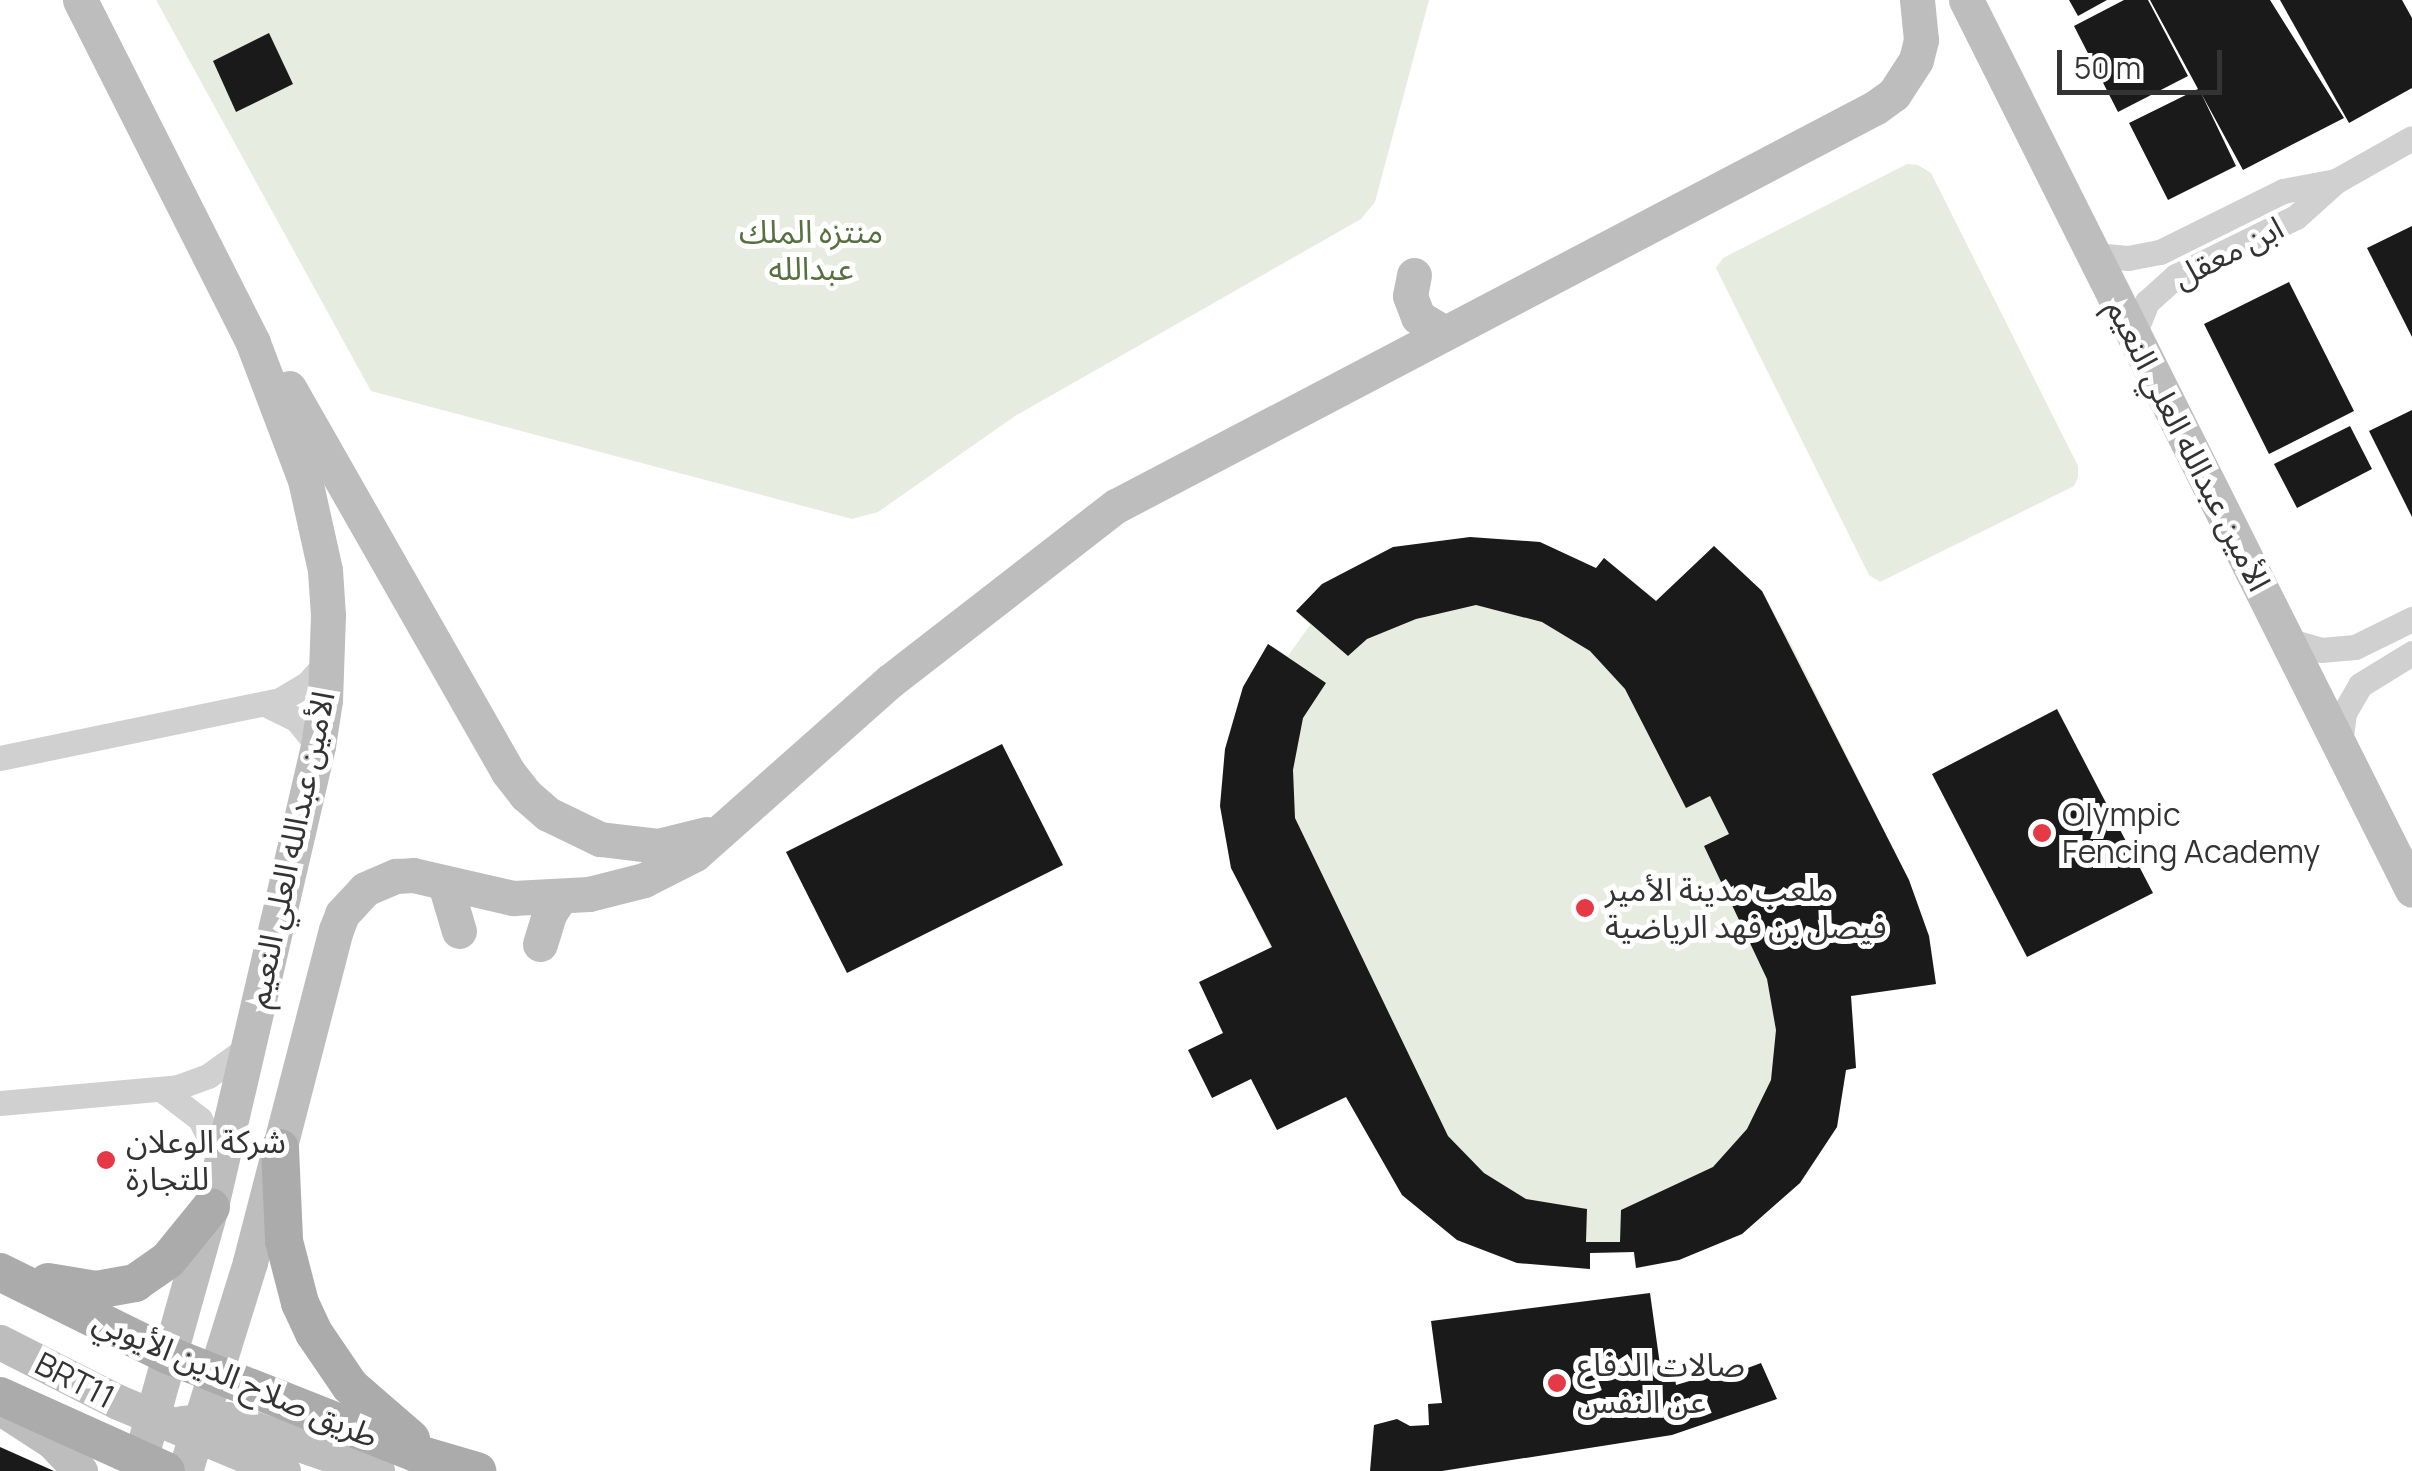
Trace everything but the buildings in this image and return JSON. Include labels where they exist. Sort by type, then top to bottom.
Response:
[{"type":"main road","name":"الأمين عبدالله العلي النعيم","points":[[80,0],[228,289],[305,480],[325,570],[328,661],[318,746],[211,1207],[168,1355],[181,1424]]},
{"type":"main road","points":[[0,1396],[148,1467],[181,1424],[217,1374],[342,914],[365,890],[396,876],[514,898],[560,897],[644,880],[695,854],[890,681],[1116,506],[1876,107],[1900,86],[1916,60],[1921,40],[1918,0]]},
{"type":"main road","name":"الأمين عبدالله العلي النعيم","points":[[1966,0],[2412,890]]},
{"type":"main road","points":[[1414,275],[1412,307],[1426,324],[1445,333]]},
{"type":"main road","points":[[228,289],[508,772],[526,794],[573,829],[629,845],[687,842],[740,818]]},
{"type":"main road","points":[[446,884],[458,931]]},
{"type":"main road","points":[[540,944],[549,914],[560,897]]},
{"type":"main road","points":[[280,1148],[284,1241],[290,1272],[314,1333],[350,1386],[373,1409],[462,1468]]},
{"type":"main road","points":[[0,1271],[75,1288],[116,1289],[136,1283],[168,1260],[211,1207]]},
{"type":"main road","name":"طريق صلاح الدين الأيوبي","points":[[0,1271],[168,1355],[462,1468]]},
{"type":"main road","name":"BRT11","points":[[0,1342],[283,1471]]},
{"type":"main road","points":[[0,1408],[53,1442],[80,1471]]},
{"type":"main road","points":[[181,1424],[240,1422],[378,1471]]},
{"type":"main road","points":[[181,1424],[185,1471]]},
{"type":"street","name":"ابن معقل","points":[[2134,334],[2147,302],[2176,276],[2296,217],[2336,181],[2412,138]]},
{"type":"street","name":"ابن معقل","points":[[2094,256],[2128,258],[2166,250],[2296,186],[2336,181]]},
{"type":"street","points":[[2201,233],[2193,250],[2196,257],[2212,259]]},
{"type":"street","points":[[2166,250],[2180,253],[2183,260],[2176,276]]},
{"type":"street","points":[[2287,640],[2320,650],[2371,641],[2412,618]]},
{"type":"street","points":[[2371,641],[2385,666]]},
{"type":"street","points":[[2340,745],[2350,698],[2385,666],[2412,653]]},
{"type":"street","points":[[0,758],[265,704],[294,693],[328,661]]},
{"type":"street","points":[[265,704],[296,719],[318,746]]},
{"type":"street","points":[[0,1102],[162,1089],[208,1076],[247,1048]]},
{"type":"street","points":[[162,1089],[200,1119],[221,1162]]},
{"type":"green space","name":"منتزه الملك عبدالله","points":[[156,0],[1429,0],[1375,202],[1361,219],[1015,416],[878,512],[852,519],[371,391]]},
{"type":"green space","points":[[1907,164],[1931,173],[2078,466],[2078,477],[2074,486],[1880,582],[1869,575],[1716,268],[1723,258]]},
{"type":"green space","name":"ملعب مدينة الأمير فيصل بن فهد الرياضية","points":[[1714,546],[1762,591],[1792,646],[1909,880],[1929,936],[1936,984],[1851,996],[1856,1068],[1846,1070],[1837,1127],[1800,1183],[1742,1234],[1679,1260],[1636,1268],[1633,1252],[1590,1253],[1590,1269],[1517,1263],[1457,1240],[1402,1195],[1346,1097],[1231,868],[1220,806],[1225,749],[1243,687],[1268,644],[1288,656],[1310,625],[1296,611],[1322,584],[1596,568],[1604,558],[1657,601]]},
{"type":"place","name":"Olympic Fencing Academy","points":[[2042,833]]},
{"type":"place","name":"ملعب مدينة الأمير فيصل بن فهد الرياضية","points":[[1585,908]]},
{"type":"place","name":"شركة الوعلان للتجارة","points":[[106,1160]]},
{"type":"place","name":"صالات الدفاع عن النفس","points":[[1557,1383]]}]
